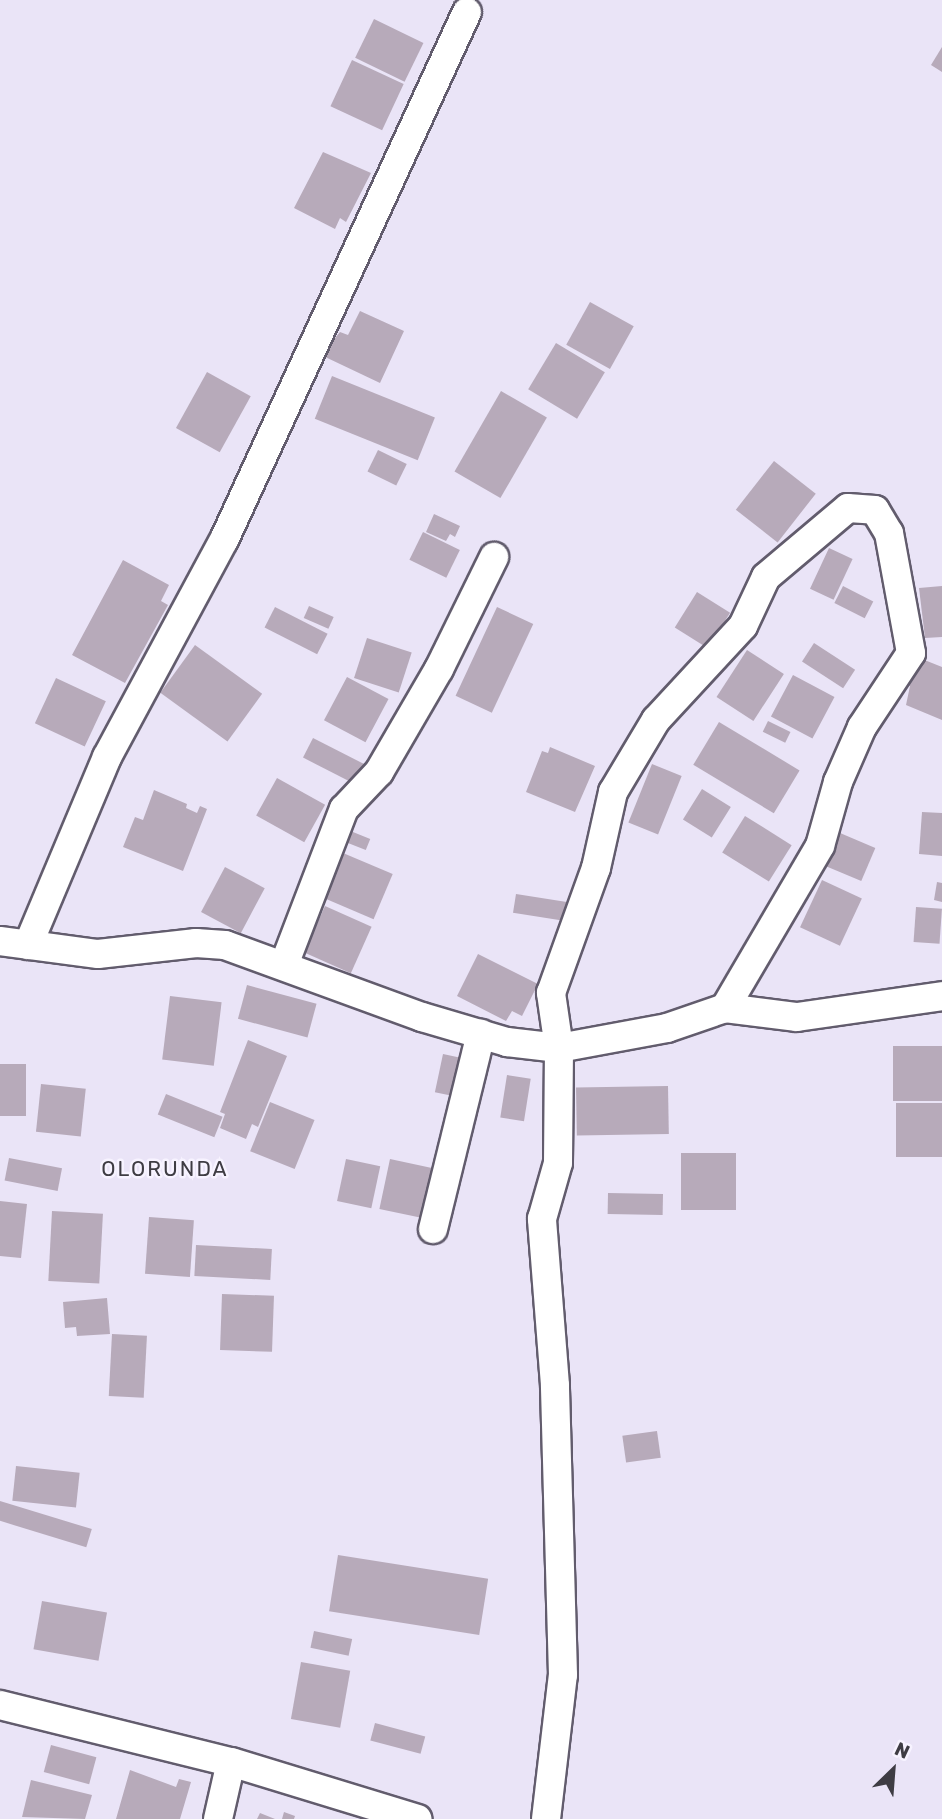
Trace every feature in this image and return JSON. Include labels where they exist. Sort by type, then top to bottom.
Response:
[{"type":"street","points":[[28,945],[107,757],[224,540],[467,12]]},
{"type":"street","points":[[546,1819],[564,1675],[556,1399],[542,1219],[558,1163],[559,1048],[551,993],[596,868],[613,792],[656,720],[743,626],[766,577],[848,508],[875,510],[888,533],[911,653],[862,727],[838,782],[820,846],[725,1008]]},
{"type":"street","points":[[284,965],[344,809],[379,772],[439,669],[494,557]]},
{"type":"street","points":[[0,941],[98,954],[206,944],[284,965],[481,1034],[559,1048],[667,1028],[725,1008],[797,1017],[942,996]]},
{"type":"street","points":[[433,1229],[481,1034]]},
{"type":"street","points":[[0,1705],[231,1762],[417,1819]]},
{"type":"street","points":[[218,1819],[231,1762]]},
{"type":"building","points":[[374,19],[423,43],[405,82],[355,58]]},
{"type":"building","points":[[942,47],[942,72],[931,65]]},
{"type":"building","points":[[352,60],[404,84],[382,130],[330,106]]},
{"type":"building","points":[[323,152],[371,173],[346,222],[340,218],[335,229],[294,208]]},
{"type":"building","points":[[590,302],[634,326],[610,369],[566,345]]},
{"type":"building","points":[[360,311],[404,331],[380,383],[321,355],[340,332],[348,335]]},
{"type":"building","points":[[556,343],[605,372],[577,419],[528,389]]},
{"type":"building","points":[[207,372],[251,396],[220,452],[176,428]]},
{"type":"building","points":[[332,376],[435,418],[418,460],[315,419]]},
{"type":"building","points":[[501,391],[547,418],[500,498],[454,472]]},
{"type":"building","points":[[378,450],[407,464],[396,486],[367,472]]},
{"type":"building","points":[[774,461],[816,494],[778,542],[736,510]]},
{"type":"building","points":[[434,514],[460,526],[455,537],[450,534],[446,541],[426,532]]},
{"type":"building","points":[[423,532],[460,550],[446,578],[409,560]]},
{"type":"building","points":[[829,548],[853,559],[834,600],[810,589]]},
{"type":"building","points":[[123,560],[169,585],[161,601],[168,605],[125,683],[72,655]]},
{"type":"building","points":[[843,586],[873,601],[865,618],[834,603]]},
{"type":"building","points":[[942,586],[942,637],[925,638],[919,588]]},
{"type":"building","points":[[697,592],[730,613],[708,648],[675,628]]},
{"type":"building","points":[[309,606],[334,617],[328,629],[304,618]]},
{"type":"building","points":[[275,607],[328,634],[317,654],[265,627]]},
{"type":"building","points":[[497,607],[533,624],[492,713],[456,696]]},
{"type":"building","points":[[367,638],[412,653],[399,692],[354,678]]},
{"type":"building","points":[[814,643],[855,670],[843,688],[802,661]]},
{"type":"building","points":[[195,645],[262,694],[227,742],[160,693]]},
{"type":"building","points":[[747,650],[784,674],[753,721],[717,697]]},
{"type":"building","points":[[922,659],[942,667],[942,720],[906,705],[910,686],[903,683],[908,670],[916,673]]},
{"type":"building","points":[[793,675],[834,697],[812,739],[771,716]]},
{"type":"building","points":[[347,677],[388,699],[365,742],[324,720]]},
{"type":"building","points":[[56,678],[106,701],[85,747],[35,723]]},
{"type":"building","points":[[768,721],[790,732],[785,743],[763,732]]},
{"type":"building","points":[[719,722],[800,770],[774,813],[693,765]]},
{"type":"building","points":[[313,738],[369,767],[359,786],[303,758]]},
{"type":"building","points":[[550,747],[595,766],[575,812],[526,792],[542,751],[548,753]]},
{"type":"building","points":[[652,764],[682,776],[658,834],[628,822]]},
{"type":"building","points":[[277,778],[325,805],[304,842],[256,816]]},
{"type":"building","points":[[702,789],[731,807],[712,838],[683,820]]},
{"type":"building","points":[[154,790],[187,804],[186,808],[197,813],[200,806],[207,809],[183,871],[123,847],[135,817],[143,820]]},
{"type":"building","points":[[922,812],[942,813],[942,856],[919,854]]},
{"type":"building","points":[[745,816],[792,845],[769,882],[722,852]]},
{"type":"building","points":[[348,830],[370,839],[366,850],[344,841]]},
{"type":"building","points":[[833,830],[875,848],[861,881],[819,863]]},
{"type":"building","points":[[343,853],[393,874],[374,919],[324,898]]},
{"type":"building","points":[[225,867],[265,888],[241,933],[201,912]]},
{"type":"building","points":[[822,880],[862,899],[840,946],[800,927]]},
{"type":"building","points":[[937,882],[942,883],[942,902],[934,900]]},
{"type":"building","points":[[516,894],[568,902],[565,921],[513,913]]},
{"type":"building","points":[[325,906],[372,927],[351,973],[304,953]]},
{"type":"building","points":[[916,907],[942,909],[939,944],[914,942]]},
{"type":"building","points":[[478,954],[538,984],[522,1016],[512,1011],[506,1021],[457,996]]},
{"type":"building","points":[[247,985],[317,1004],[307,1037],[238,1019]]},
{"type":"building","points":[[170,996],[222,1002],[214,1066],[162,1060]]},
{"type":"building","points":[[248,1040],[287,1056],[258,1127],[252,1124],[246,1139],[220,1128],[225,1114],[220,1112]]},
{"type":"building","points":[[893,1046],[942,1046],[942,1101],[893,1101]]},
{"type":"building","points":[[443,1054],[467,1059],[459,1097],[435,1092]]},
{"type":"building","points":[[0,1064],[26,1064],[26,1116],[0,1116]]},
{"type":"building","points":[[507,1075],[531,1079],[524,1121],[500,1117]]},
{"type":"building","points":[[41,1084],[86,1089],[81,1136],[36,1132]]},
{"type":"building","points":[[668,1086],[669,1134],[577,1136],[576,1088]]},
{"type":"building","points":[[166,1094],[223,1117],[214,1137],[158,1114]]},
{"type":"building","points":[[270,1102],[315,1120],[295,1169],[250,1151]]},
{"type":"building","points":[[896,1103],[942,1103],[942,1157],[896,1157]]},
{"type":"building","points":[[681,1153],[736,1153],[736,1210],[681,1210]]},
{"type":"building","points":[[9,1158],[62,1168],[58,1191],[5,1181]]},
{"type":"building","points":[[346,1159],[380,1166],[371,1208],[337,1201]]},
{"type":"building","points":[[390,1159],[433,1168],[422,1218],[379,1209]]},
{"type":"building","points":[[608,1193],[663,1194],[663,1215],[608,1214]]},
{"type":"building","points":[[0,1201],[27,1204],[21,1258],[0,1256]]},
{"type":"building","points":[[52,1211],[103,1214],[99,1284],[48,1281]]},
{"type":"building","points":[[149,1217],[194,1220],[190,1277],[145,1274]]},
{"type":"building","points":[[196,1245],[272,1249],[270,1280],[194,1276]]},
{"type":"building","points":[[222,1294],[274,1296],[272,1352],[220,1350]]},
{"type":"building","points":[[107,1298],[110,1334],[77,1336],[76,1327],[65,1328],[63,1302]]},
{"type":"building","points":[[112,1334],[147,1336],[144,1398],[109,1396]]},
{"type":"building","points":[[657,1431],[661,1458],[626,1463],[622,1436]]},
{"type":"building","points":[[16,1466],[80,1473],[76,1507],[12,1501]]},
{"type":"building","points":[[0,1501],[92,1529],[86,1547],[0,1521]]},
{"type":"building","points":[[338,1555],[488,1579],[479,1635],[329,1611]]},
{"type":"building","points":[[42,1601],[107,1612],[98,1661],[33,1649]]},
{"type":"building","points":[[314,1631],[352,1639],[349,1656],[310,1648]]},
{"type":"building","points":[[301,1662],[350,1671],[340,1728],[291,1719]]},
{"type":"building","points":[[375,1723],[425,1736],[421,1754],[370,1740]]},
{"type":"building","points":[[51,1745],[96,1757],[89,1784],[44,1772]]},
{"type":"building","points":[[130,1770],[176,1787],[179,1779],[191,1782],[180,1819],[116,1819]]},
{"type":"building","points":[[31,1780],[92,1795],[85,1819],[22,1817]]},
{"type":"building","points":[[284,1812],[295,1816],[294,1819],[282,1819]]},
{"type":"building","points":[[260,1813],[275,1819],[257,1819]]},
{"type":"district","name":"OLORUNDA","points":[[165,1169]]}]
